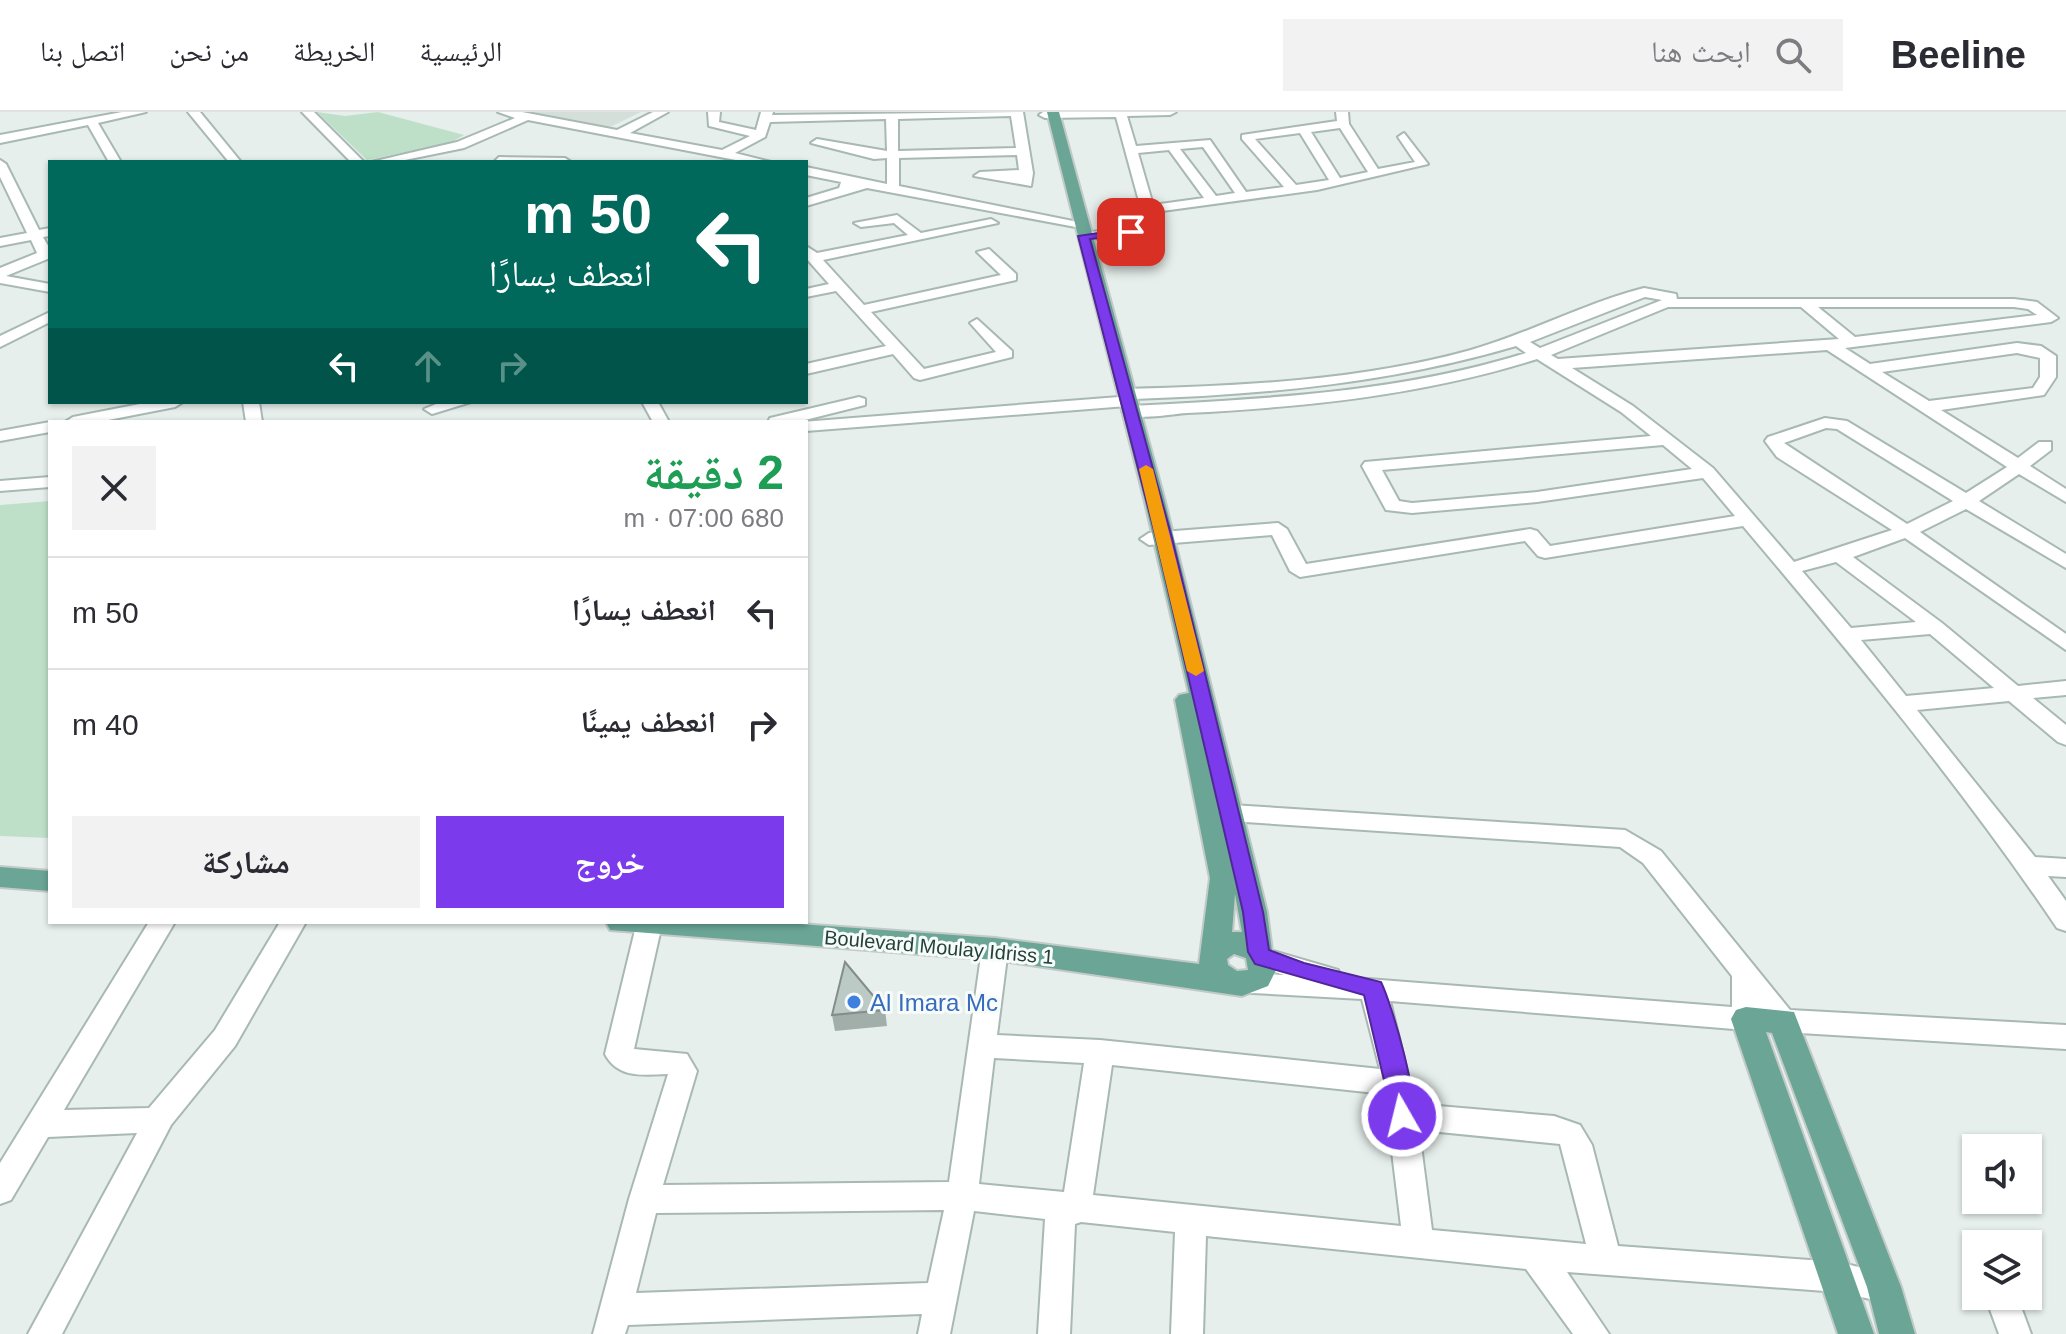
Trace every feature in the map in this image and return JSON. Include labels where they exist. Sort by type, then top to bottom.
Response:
[{"type":"main road","points":[[1049,113],[1089,275],[1125,402],[1220,812],[1261,955],[1262,973],[1224,967],[1220,812]]},
{"type":"main road","points":[[0,877],[48,881]]},
{"type":"main road","name":"Boulevard Moulay Idriss 1","points":[[649,924],[995,949],[1114,963],[1224,967],[1236,942],[1261,955]]},
{"type":"main road","points":[[1856,1334],[1746,1019],[1783,1021],[1884,1287],[1897,1334]]},
{"type":"street","points":[[0,139],[140,112]]},
{"type":"street","points":[[194,112],[233,160]]},
{"type":"street","points":[[308,112],[356,160]]},
{"type":"street","points":[[504,112],[756,160]]},
{"type":"street","points":[[621,133],[662,112]]},
{"type":"street","points":[[714,112],[713,124],[761,135]]},
{"type":"street","points":[[725,153],[761,135],[766,116],[892,114],[961,117],[1016,112],[1027,173]]},
{"type":"street","points":[[1049,113],[1170,112]]},
{"type":"street","points":[[892,114],[893,187]]},
{"type":"street","points":[[808,172],[851,184],[893,187],[1079,227],[1154,230],[1121,114]]},
{"type":"street","points":[[402,159],[460,145],[526,117]]},
{"type":"street","points":[[1294,190],[1246,137],[1342,118],[1374,172]]},
{"type":"street","points":[[91,121],[114,160]]},
{"type":"street","points":[[1302,127],[1335,180]]},
{"type":"street","points":[[0,132],[38,130]]},
{"type":"street","points":[[493,133],[499,160]]},
{"type":"street","points":[[1149,209],[1294,190],[1422,164],[1404,137]]},
{"type":"street","points":[[654,140],[667,160]]},
{"type":"street","points":[[817,143],[863,154],[1023,151]]},
{"type":"street","points":[[1131,150],[1206,143],[1243,196]]},
{"type":"street","points":[[1172,146],[1212,200]]},
{"type":"street","points":[[0,276],[47,253],[34,235],[2,172]]},
{"type":"street","points":[[808,201],[851,184]]},
{"type":"street","points":[[861,223],[897,219],[918,237]]},
{"type":"street","points":[[810,254],[991,223]]},
{"type":"street","points":[[0,242],[48,232]]},
{"type":"street","points":[[861,310],[1011,277],[984,252]]},
{"type":"street","points":[[810,254],[920,375],[1007,354],[977,323]]},
{"type":"street","points":[[0,276],[48,288]]},
{"type":"street","points":[[808,293],[840,286]]},
{"type":"street","points":[[808,426],[1125,402],[1335,379],[1425,365],[1518,341],[1644,292],[1668,295],[1683,303]]},
{"type":"street","points":[[1803,302],[1851,342]]},
{"type":"street","points":[[1125,402],[1270,404],[1392,389],[1462,376],[1539,354],[1650,306],[1683,303],[2025,303],[2040,308],[2051,318],[1830,345],[1556,364]]},
{"type":"street","points":[[0,342],[48,317]]},
{"type":"street","points":[[0,354],[28,334],[30,327]]},
{"type":"street","points":[[1518,341],[1627,409],[1707,472],[1846,635],[2028,866],[2066,921]]},
{"type":"street","points":[[1830,345],[2017,469],[2066,497]]},
{"type":"street","points":[[1868,369],[2017,348],[2036,349],[2048,356],[2048,377],[2038,392],[1923,407]]},
{"type":"street","points":[[808,369],[895,349]]},
{"type":"street","points":[[784,420],[859,402]]},
{"type":"street","points":[[83,420],[164,404]]},
{"type":"street","points":[[433,411],[456,404]]},
{"type":"street","points":[[2066,562],[1841,425],[1825,423],[1774,441],[1783,453],[1952,560],[2066,644]]},
{"type":"street","points":[[0,436],[48,427]]},
{"type":"street","points":[[1665,440],[1371,466],[1392,506],[1433,508],[1537,497],[1707,472]]},
{"type":"street","points":[[1788,569],[1840,556],[1907,533],[1970,502],[2045,446]]},
{"type":"street","points":[[0,486],[48,482]]},
{"type":"street","points":[[1157,538],[1278,529],[1300,571],[1530,535],[1545,552],[1749,519]]},
{"type":"street","points":[[1840,556],[1935,627],[2066,737]]},
{"type":"street","points":[[1846,635],[1935,627]]},
{"type":"street","points":[[1900,704],[2066,688]]},
{"type":"street","points":[[1220,812],[1625,839],[1652,857],[1783,1021],[2066,1037]]},
{"type":"street","points":[[2028,866],[2066,868]]},
{"type":"street","points":[[0,1190],[161,924]]},
{"type":"street","points":[[44,1334],[153,1133],[156,1121],[225,1038],[292,924]]},
{"type":"street","points":[[649,924],[619,1054],[631,1063],[677,1062],[683,1071],[611,1322],[940,1298]]},
{"type":"street","points":[[934,1334],[962,1196],[985,1046],[995,949]]},
{"type":"street","points":[[1261,955],[1373,989]]},
{"type":"street","points":[[1224,967],[1373,989],[1746,1019],[1745,974]]},
{"type":"street","points":[[1373,989],[1398,1083],[1418,1242]]},
{"type":"street","points":[[985,1046],[1100,1052],[1398,1083]]},
{"type":"street","points":[[1054,1334],[1069,1208],[1100,1052]]},
{"type":"street","points":[[1402,1116],[1554,1129],[1570,1134],[1577,1145],[1605,1258]]},
{"type":"street","points":[[40,1124],[156,1121]]},
{"type":"street","points":[[644,1199],[962,1196],[1535,1255],[1838,1277],[1884,1287]]},
{"type":"street","points":[[1187,1334],[1191,1221]]},
{"type":"street","points":[[1535,1255],[1593,1334]]},
{"type":"street","points":[[2006,1310],[2015,1334]]},
{"type":"shaded area","points":[[533,112],[641,112],[608,128]]},
{"type":"green space","points":[[317,112],[345,116],[378,112],[464,135],[450,143],[367,160]]},
{"type":"green space","points":[[48,501],[48,838],[0,836],[0,505]]},
{"type":"building","points":[[845,962],[885,1010],[832,1015]]},
{"type":"slow traffic","points":[[1146,469],[1196,671]]},
{"type":"place","name":"Al Imara Mc","points":[[854,1002]]},
{"type":"route","points":[[1131,232],[1084,236],[1164,538],[1253,912],[1258,952],[1263,958],[1304,972],[1373,989],[1398,1083],[1402,1116]]}]
